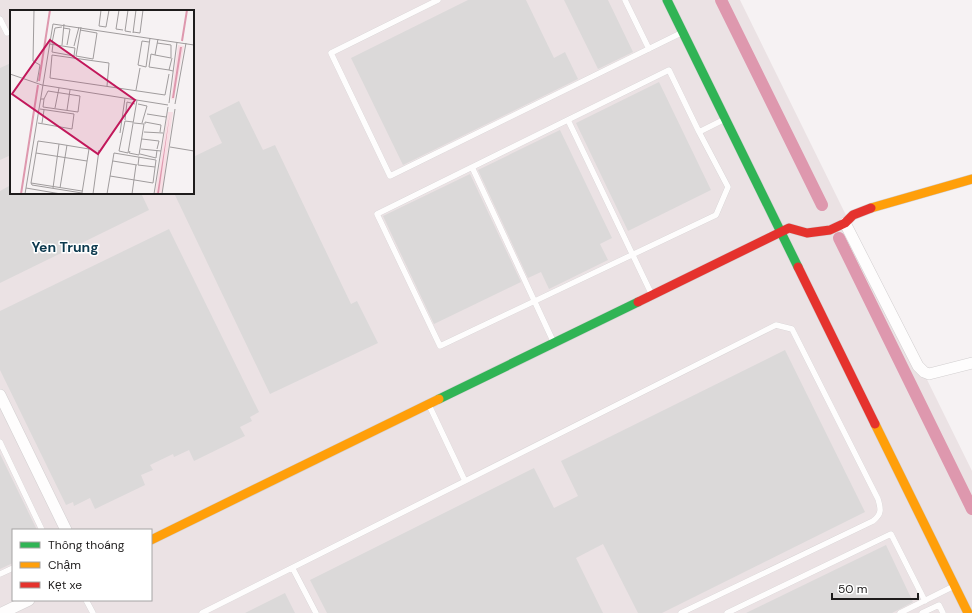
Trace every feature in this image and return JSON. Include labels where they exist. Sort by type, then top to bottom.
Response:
[{"type":"street","points":[[666,0],[725,119],[830,310]]},
{"type":"street","points":[[678,0],[785,230],[968,613]]},
{"type":"street","points":[[152,540],[785,230],[807,233],[830,230],[845,223],[853,215],[865,210],[972,179]]},
{"type":"street","points":[[845,223],[918,366],[924,372],[929,374],[972,363]]},
{"type":"street","points":[[0,395],[66,529]]},
{"type":"street","points":[[2,613],[27,601]]},
{"type":"lane","points":[[438,0],[331,53],[390,176],[683,33]]},
{"type":"lane","points":[[625,0],[649,49]]},
{"type":"lane","points":[[0,19],[7,33]]},
{"type":"lane","points":[[669,70],[699,132],[728,187],[716,215],[440,346],[377,214],[669,70]]},
{"type":"lane","points":[[699,132],[725,119]]},
{"type":"lane","points":[[568,120],[652,296]]},
{"type":"lane","points":[[472,167],[554,343]]},
{"type":"lane","points":[[202,613],[293,569],[776,325],[792,329],[878,499],[881,509],[879,516],[873,521],[681,613]]},
{"type":"lane","points":[[429,405],[465,481]]},
{"type":"lane","points":[[0,442],[42,529]]},
{"type":"lane","points":[[727,613],[891,534],[925,601]]},
{"type":"lane","points":[[0,574],[12,568]]},
{"type":"lane","points":[[293,569],[316,613]]},
{"type":"lane","points":[[900,613],[955,586]]},
{"type":"lane","points":[[87,601],[93,613]]},
{"type":"lane","points":[[922,613],[939,604],[943,613]]},
{"type":"shaded area","points":[[0,0],[740,0],[972,471],[972,613],[0,613]]},
{"type":"building","points":[[468,0],[526,0],[554,58],[565,52],[578,79],[403,165],[351,58]]},
{"type":"building","points":[[564,0],[608,0],[633,52],[598,69]]},
{"type":"building","points":[[10,63],[10,155],[0,160],[0,68]]},
{"type":"building","points":[[659,82],[711,190],[628,231],[576,123]]},
{"type":"building","points":[[239,101],[263,150],[275,145],[351,304],[357,301],[378,343],[270,394],[174,194],[194,194],[194,157],[222,143],[209,116]]},
{"type":"building","points":[[560,130],[612,238],[600,244],[608,260],[549,289],[541,272],[528,278],[478,170]]},
{"type":"building","points":[[470,174],[521,282],[434,324],[383,216]]},
{"type":"building","points":[[10,186],[10,194],[141,194],[149,210],[0,283],[0,191]]},
{"type":"building","points":[[169,229],[259,412],[250,417],[252,421],[240,427],[245,436],[194,461],[189,450],[174,457],[173,454],[150,465],[153,470],[141,475],[145,485],[95,509],[90,498],[74,506],[73,502],[66,505],[0,370],[0,311]]},
{"type":"building","points":[[785,350],[865,512],[662,613],[638,613],[603,544],[576,558],[603,613],[327,613],[310,580],[534,468],[554,508],[578,496],[561,461]]},
{"type":"building","points":[[0,454],[37,529],[12,529],[12,563],[0,569]]},
{"type":"building","points":[[886,545],[913,602],[892,613],[746,613]]},
{"type":"building","points":[[285,593],[295,613],[245,613]]},
{"type":"waterway","points":[[721,0],[822,205]]},
{"type":"waterway","points":[[839,238],[972,509]]},
{"type":"traffic: fast","points":[[667,0],[798,267]]},
{"type":"traffic: fast","points":[[439,399],[638,302]]},
{"type":"traffic: slow","points":[[871,208],[972,179]]},
{"type":"traffic: slow","points":[[152,540],[439,399]]},
{"type":"traffic: slow","points":[[875,424],[968,613]]},
{"type":"traffic: jam","points":[[638,302],[789,228],[807,233],[830,230],[845,223],[853,215],[871,208]]},
{"type":"traffic: jam","points":[[798,267],[875,424]]},
{"type":"district","name":"Yen Trung","points":[[65,247]]}]
